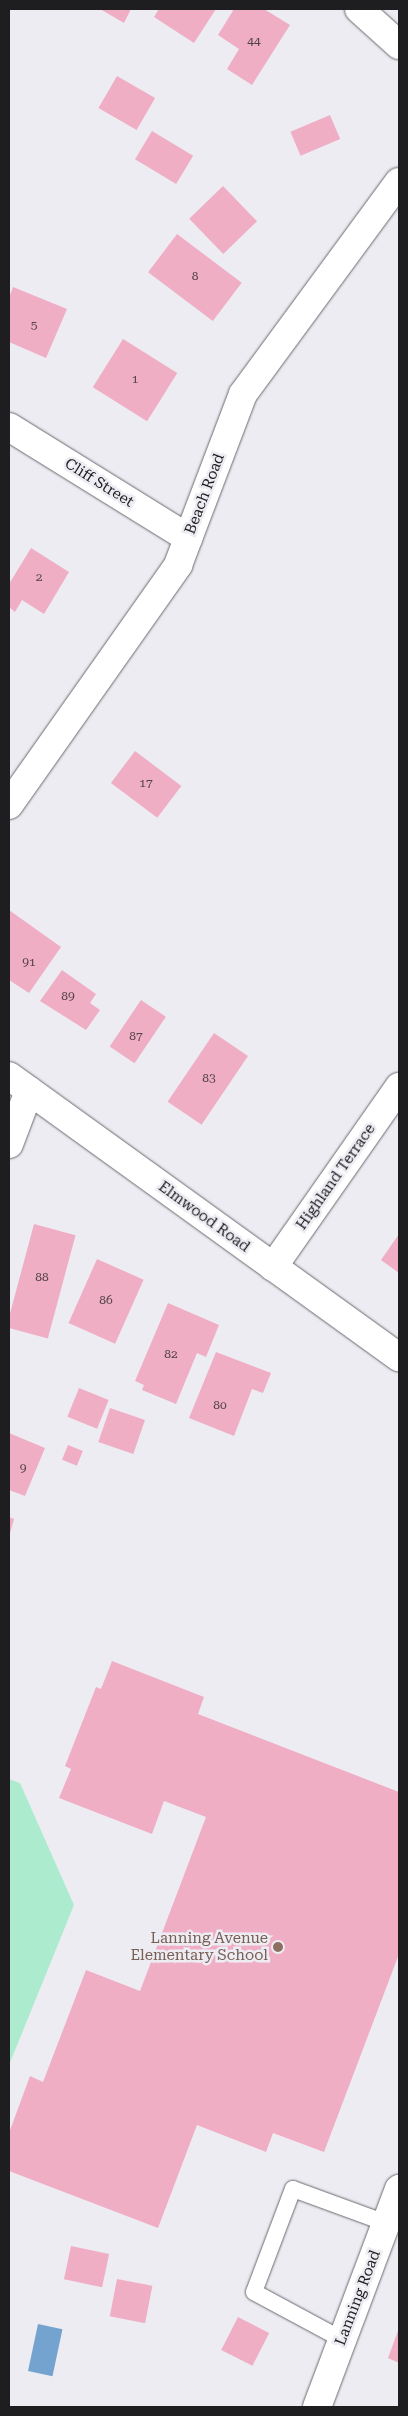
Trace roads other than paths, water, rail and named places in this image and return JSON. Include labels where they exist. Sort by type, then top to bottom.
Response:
[{"type":"street","points":[[359,9],[399,45]]},
{"type":"street","name":"Beach Road","points":[[9,805],[178,565],[243,394],[399,182]]},
{"type":"street","name":"Cliff Street","points":[[9,427],[188,538]]},
{"type":"street","points":[[9,1144],[19,1084]]},
{"type":"street","name":"Elmwood Road","points":[[19,1084],[399,1357]]},
{"type":"street","name":"Highland Terrace","points":[[273,1267],[399,1087]]},
{"type":"street","name":"Lanning Road","points":[[317,2407],[399,2189]]},
{"type":"lane","points":[[343,2340],[254,2292],[260,2275],[293,2188],[386,2223]]},
{"type":"water","points":[[38,2324],[62,2329],[52,2376],[28,2371]]},
{"type":"place","name":"Lanning Avenue Elementary School","points":[[278,1947]]}]
